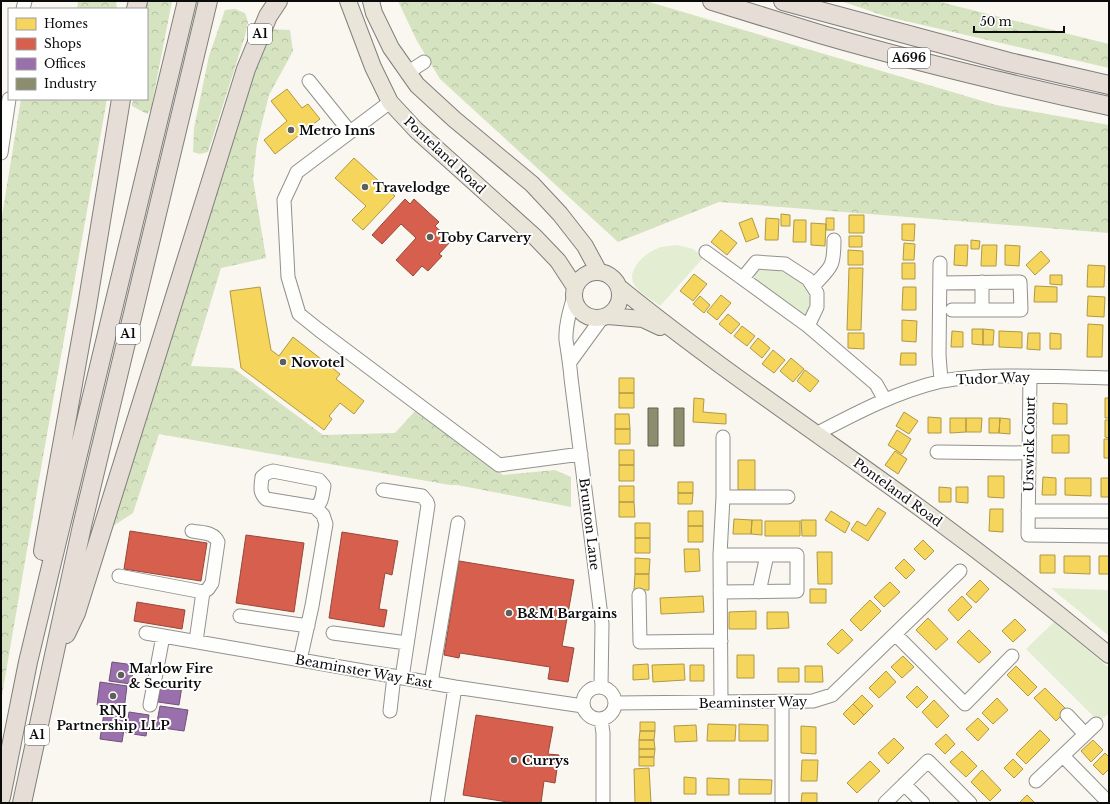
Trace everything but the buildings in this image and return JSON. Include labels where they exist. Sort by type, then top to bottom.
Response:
[{"type":"highway","name":"A1","points":[[1,797],[28,662],[187,1]]},
{"type":"highway","name":"A1","points":[[22,803],[84,518],[208,1]]},
{"type":"highway","name":"A1","points":[[51,668],[76,613],[246,69],[268,16],[278,1]]},
{"type":"highway","name":"A696","points":[[712,1],[823,35],[920,61],[1036,90],[1109,106]]},
{"type":"highway","name":"A696","points":[[783,1],[1009,62],[1109,85]]},
{"type":"highway","name":"A1","points":[[28,662],[31,613],[68,416],[121,100]]},
{"type":"main road","name":"Ponteland Road","points":[[348,1],[374,67],[390,102],[416,130],[535,238],[558,261],[574,292]]},
{"type":"main road","points":[[371,1],[374,13],[390,48],[417,85],[454,119],[532,184],[560,214],[585,246],[598,272]]},
{"type":"main road","points":[[598,272],[608,274],[615,280],[620,288],[621,299],[616,309],[605,317],[586,316],[577,307],[574,292],[580,279],[589,273],[598,272]]},
{"type":"main road","name":"Ponteland Road","points":[[620,288],[681,337],[921,508],[1021,584],[1109,655]]},
{"type":"main road","name":"Ponteland Road","points":[[605,317],[643,319],[681,337]]},
{"type":"street","points":[[407,73],[424,62]]},
{"type":"street","points":[[309,81],[350,132]]},
{"type":"street","points":[[1,153],[9,100]]},
{"type":"street","points":[[390,102],[297,172],[284,200],[288,277],[299,314],[499,465],[581,454]]},
{"type":"street","points":[[813,286],[829,269],[832,263],[834,240]]},
{"type":"street","points":[[706,252],[808,326],[876,384],[885,400]]},
{"type":"street","points":[[743,278],[756,262],[785,264],[808,279],[818,293],[817,307],[808,326]]},
{"type":"street","points":[[940,263],[939,355],[941,381]]},
{"type":"street","points":[[940,282],[1020,282],[1021,310],[952,310]]},
{"type":"street","points":[[982,282],[982,310]]},
{"type":"street","name":"Brunton Lane","points":[[574,292],[569,312],[566,338],[602,624],[601,687]]},
{"type":"street","points":[[570,362],[605,317]]},
{"type":"street","name":"Tudor Way","points":[[816,434],[885,400],[941,381],[980,376],[1109,378]]},
{"type":"street","name":"Urswick Court","points":[[1030,376],[1028,535],[1109,536]]},
{"type":"street","points":[[721,702],[720,555],[723,497],[723,437]]},
{"type":"street","points":[[937,452],[1029,452]]},
{"type":"street","points":[[300,660],[308,626],[326,524],[323,515],[315,507],[266,499],[260,490],[262,477],[273,471],[320,480],[324,486],[321,501],[319,505],[315,507]]},
{"type":"street","points":[[383,490],[422,496],[428,502],[407,643],[390,712]]},
{"type":"street","points":[[723,497],[788,497]]},
{"type":"street","name":"Urswick Court","points":[[1028,511],[1109,511]]},
{"type":"street","points":[[431,683],[458,523]]},
{"type":"street","points":[[192,531],[212,535],[218,542],[212,583],[203,592],[196,641]]},
{"type":"street","points":[[720,555],[796,555],[797,591],[720,592]]},
{"type":"street","points":[[759,592],[766,555]]},
{"type":"street","name":"Beaminster Way","points":[[615,703],[812,701],[832,695],[960,571]]},
{"type":"street","points":[[119,576],[203,592]]},
{"type":"street","points":[[639,595],[640,642],[721,641]]},
{"type":"street","points":[[240,616],[308,626]]},
{"type":"street","name":"Beaminster Way East","points":[[146,632],[431,683],[583,706]]},
{"type":"street","points":[[333,633],[407,643]]},
{"type":"street","points":[[895,634],[965,704],[1012,656]]},
{"type":"street","points":[[150,705],[163,636]]},
{"type":"street","points":[[437,803],[455,687]]},
{"type":"street","points":[[601,687],[610,691],[615,703],[611,714],[601,719],[596,719],[588,714],[583,706],[583,700],[587,692],[591,689],[601,687]]},
{"type":"street","points":[[782,702],[782,803]]},
{"type":"street","points":[[1068,715],[1085,734]]},
{"type":"street","points":[[601,719],[603,733],[603,803]]},
{"type":"street","points":[[1036,781],[1096,724]]},
{"type":"street","points":[[1063,756],[1109,803]]},
{"type":"street","points":[[884,803],[928,761],[970,803]]},
{"type":"street","points":[[904,784],[923,803]]},
{"type":"green space","points":[[78,1],[116,1],[117,8],[77,8]]},
{"type":"green space","points":[[146,1],[172,1],[151,109],[147,114],[132,106],[133,100],[148,100],[148,8],[145,8]]},
{"type":"green space","points":[[398,1],[646,1],[996,105],[1109,125],[1109,233],[719,202],[618,242],[440,79],[417,41]]},
{"type":"green space","points":[[841,1],[936,1],[1109,44],[1109,68],[888,17]]},
{"type":"green space","points":[[235,9],[245,13],[248,22],[245,36],[208,152],[200,154],[193,152],[194,128],[209,56],[225,10]]},
{"type":"green space","points":[[268,29],[290,30],[293,51],[269,95],[257,143],[253,179],[266,258],[221,268],[191,366],[233,368],[323,435],[395,433],[415,411],[503,475],[555,470],[571,477],[571,507],[457,485],[159,434],[133,513],[110,528]]},
{"type":"green space","points":[[21,100],[107,100],[1,701],[1,222]]},
{"type":"green space","points":[[677,245],[693,249],[704,257],[660,306],[637,289],[632,280],[632,274],[639,262],[655,249]]},
{"type":"green space","points":[[760,266],[786,273],[802,282],[813,291],[814,297],[808,314],[803,315],[754,279],[756,269]]},
{"type":"green space","points":[[1051,588],[1109,590],[1109,636]]},
{"type":"green space","points":[[1054,622],[1109,668],[1109,713],[1099,722],[1026,649]]},
{"type":"place","name":"Metro Inns","points":[[291,130]]},
{"type":"place","name":"Travelodge","points":[[365,187]]},
{"type":"place","name":"Toby Carvery","points":[[430,237]]},
{"type":"place","name":"Novotel","points":[[283,362]]},
{"type":"place","name":"B&M Bargains","points":[[509,613]]},
{"type":"place","name":"Marlow Fire & Security","points":[[121,675]]},
{"type":"place","name":"RNJ Partnership LLP","points":[[113,696]]},
{"type":"place","name":"Currys","points":[[514,760]]}]
